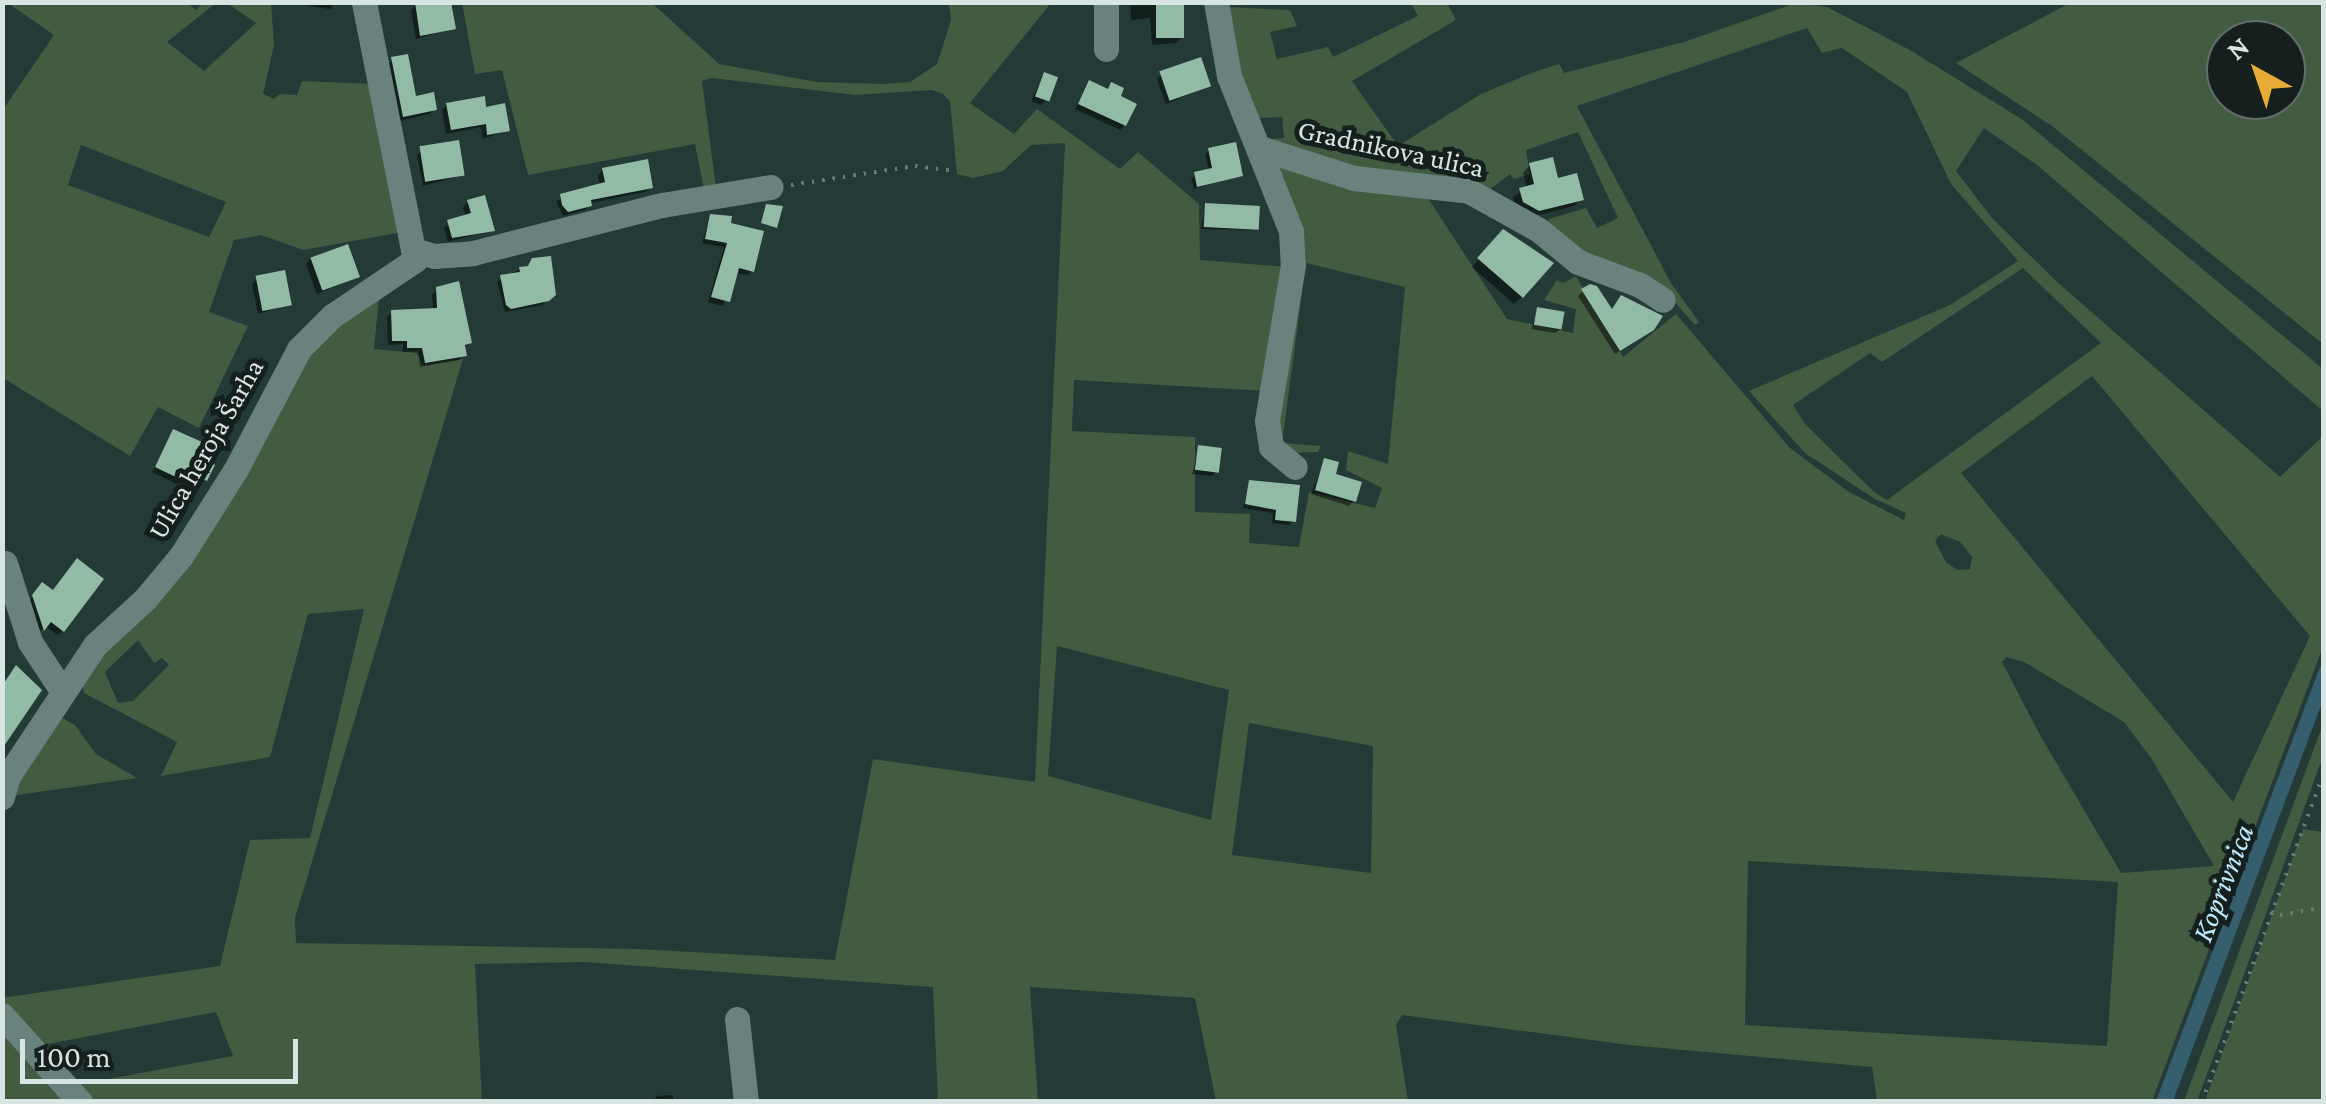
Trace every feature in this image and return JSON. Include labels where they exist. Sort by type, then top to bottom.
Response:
[{"type":"street","points":[[364,2],[417,251],[434,256],[472,253],[662,205],[771,187]]},
{"type":"street","points":[[1106,2],[1106,49]]},
{"type":"street","name":"Gradnikova ulica","points":[[1216,2],[1229,76],[1290,232],[1293,265],[1269,396],[1268,440],[1279,456],[1295,466]]},
{"type":"street","name":"Gradnikova ulica","points":[[1260,148],[1354,178],[1469,191],[1540,230],[1578,262],[1640,285],[1662,300]]},
{"type":"street","name":"Ulica heroja Šarha","points":[[2,797],[8,776],[96,645],[145,599],[181,556],[236,469],[299,349],[332,316],[404,271],[417,251]]},
{"type":"street","points":[[5,563],[30,642],[64,692]]},
{"type":"street","points":[[2,1016],[80,1102]]},
{"type":"street","points":[[738,1019],[746,1102]]},
{"type":"path","points":[[771,187],[915,166],[953,171]]},
{"type":"path","points":[[2202,1102],[2324,772]]},
{"type":"path","points":[[2271,912],[2280,915],[2324,907]]},
{"type":"green space","points":[[186,2],[196,10],[202,3],[216,3],[167,42],[204,71],[256,23],[227,3],[271,3],[274,45],[263,94],[274,99],[280,94],[297,95],[302,81],[373,84],[403,232],[303,250],[261,235],[234,240],[209,312],[248,326],[199,428],[158,407],[130,456],[3,378],[2,111],[54,35],[8,3]],"holes":[[[81,145],[226,202],[209,237],[68,185]]]},
{"type":"green space","points":[[462,3],[652,3],[719,64],[817,82],[884,84],[910,82],[937,64],[951,20],[949,3],[1051,3],[970,103],[1014,134],[1037,109],[1120,169],[1138,152],[1199,204],[1200,260],[1289,267],[1267,391],[1074,380],[1072,431],[1195,437],[1195,512],[1250,514],[1249,543],[1299,547],[1309,492],[1375,508],[1382,488],[1346,470],[1348,451],[1388,464],[1405,287],[1306,263],[1282,443],[1321,446],[1318,452],[1287,453],[1275,440],[1272,404],[1299,256],[1273,168],[1276,160],[1356,182],[1420,186],[1507,319],[1573,333],[1576,309],[1544,300],[1557,280],[1563,283],[1576,276],[1623,357],[1676,314],[1790,448],[1849,492],[1904,520],[1906,513],[1875,499],[1805,453],[1749,391],[1950,305],[2018,261],[1951,184],[1907,92],[1842,48],[1822,53],[1807,28],[1577,106],[1671,283],[1699,322],[1695,325],[1666,292],[1613,265],[1576,255],[1547,226],[1549,219],[1586,208],[1597,228],[1618,218],[1578,132],[1526,150],[1530,174],[1514,179],[1510,174],[1488,191],[1463,184],[1368,176],[1313,164],[1262,140],[1284,138],[1282,117],[1260,118],[1261,130],[1257,130],[1247,112],[1223,35],[1221,18],[1227,7],[1290,10],[1297,26],[1270,32],[1277,59],[1328,47],[1333,57],[1418,16],[1411,3],[1447,3],[1456,20],[1352,81],[1398,146],[1481,94],[1534,72],[1559,64],[1564,73],[1684,42],[1796,3],[1827,7],[1910,50],[2023,120],[2323,369],[2323,411],[2037,165],[1984,128],[1956,171],[1992,218],[2055,280],[2280,477],[2323,436],[2323,647],[2152,1101],[1877,1101],[1872,1067],[1629,1045],[1402,1015],[1396,1025],[1408,1101],[1216,1101],[1195,998],[1030,987],[1038,1101],[938,1101],[933,987],[584,962],[475,964],[482,1101],[87,1101],[70,1086],[233,1056],[216,1012],[37,1046],[3,1006],[2,998],[220,966],[250,840],[310,838],[364,609],[308,614],[270,757],[161,776],[177,742],[84,693],[82,681],[109,645],[167,587],[226,509],[305,352],[334,323],[379,298],[374,349],[417,353],[423,365],[463,359],[295,918],[296,943],[637,949],[835,960],[873,759],[1035,782],[1065,143],[1031,145],[1003,171],[973,178],[957,174],[950,101],[943,94],[932,90],[855,95],[712,78],[702,81],[716,188],[704,189],[695,144],[528,175],[502,70],[475,74]],"holes":[[[2023,268],[2101,343],[1887,500],[1805,424],[1793,405],[1870,353],[1882,362]],[[2092,376],[2310,636],[2233,802],[1961,473]],[[1941,534],[1960,542],[1972,557],[1970,569],[1957,570],[1946,562],[1935,541]],[[138,640],[154,663],[162,658],[169,665],[133,701],[118,703],[105,672]],[[1057,646],[1229,690],[1211,820],[1048,776]],[[2006,657],[2024,662],[2124,722],[2151,758],[2214,866],[2121,873],[2002,662]],[[1249,723],[1373,746],[1371,873],[1232,855]],[[1748,861],[2118,882],[2107,1046],[1745,1025]]]},
{"type":"green space","points":[[2070,3],[2323,3],[2323,344],[2052,126],[1956,63]]},
{"type":"green space","points":[[57,715],[75,725],[96,754],[137,778],[10,796]]},
{"type":"green space","points":[[2323,724],[2323,756],[2237,994],[2197,1101],[2184,1101]]},
{"type":"green space","points":[[2303,829],[2323,832],[2323,1101],[2205,1101]]},
{"type":"green space","points":[[2,1023],[71,1101],[3,1101]]},
{"type":"water","points":[[2323,659],[2323,700],[2173,1101],[2156,1101]]},
{"type":"building","points":[[415,2],[451,2],[456,29],[420,36]]},
{"type":"building","points":[[1156,2],[1184,2],[1184,38],[1156,38]]},
{"type":"building","points":[[408,54],[416,96],[434,92],[437,110],[403,117],[391,57]]},
{"type":"building","points":[[1201,57],[1211,86],[1169,101],[1159,71]]},
{"type":"building","points":[[1044,72],[1058,77],[1049,102],[1035,96]]},
{"type":"building","points":[[1089,80],[1108,89],[1111,82],[1124,88],[1121,96],[1137,104],[1126,126],[1078,104]]},
{"type":"building","points":[[485,96],[486,107],[505,103],[510,131],[487,135],[486,124],[451,130],[446,103]]},
{"type":"building","points":[[459,140],[465,176],[425,182],[419,146]]},
{"type":"building","points":[[1236,142],[1243,176],[1197,187],[1194,172],[1212,168],[1208,148]]},
{"type":"building","points":[[1553,157],[1558,178],[1577,173],[1584,200],[1539,211],[1523,202],[1519,188],[1534,184],[1529,163]]},
{"type":"building","points":[[648,159],[653,188],[591,200],[592,206],[568,212],[562,205],[560,194],[605,182],[602,168]]},
{"type":"building","points":[[485,195],[495,231],[452,238],[447,220],[471,213],[467,200]]},
{"type":"building","points":[[1205,203],[1260,206],[1259,230],[1204,227]]},
{"type":"building","points":[[766,204],[783,206],[777,228],[761,223]]},
{"type":"building","points":[[710,214],[732,216],[731,223],[764,231],[754,272],[739,268],[730,302],[711,297],[727,243],[705,239]]},
{"type":"building","points":[[1503,229],[1554,263],[1523,298],[1477,258]]},
{"type":"building","points":[[348,244],[360,277],[322,291],[310,258]]},
{"type":"building","points":[[551,256],[556,295],[549,301],[511,309],[506,305],[500,275],[520,272],[519,267],[528,266],[532,258]]},
{"type":"building","points":[[285,270],[292,305],[262,311],[256,276]]},
{"type":"building","points":[[459,281],[472,343],[465,345],[467,356],[425,363],[422,348],[407,348],[407,341],[392,341],[391,310],[437,308],[436,287]]},
{"type":"building","points":[[1590,284],[1597,286],[1612,309],[1621,295],[1663,316],[1654,330],[1620,351],[1581,289]]},
{"type":"building","points":[[1537,307],[1565,312],[1561,330],[1534,325]]},
{"type":"building","points":[[173,429],[202,442],[196,455],[215,465],[207,481],[188,472],[184,481],[155,467]]},
{"type":"building","points":[[1198,445],[1222,448],[1219,473],[1195,470]]},
{"type":"building","points":[[1324,458],[1339,462],[1336,474],[1362,482],[1356,502],[1315,490]]},
{"type":"building","points":[[1249,480],[1300,485],[1296,522],[1275,520],[1276,510],[1245,504]]},
{"type":"building","points":[[77,558],[104,579],[64,632],[51,622],[44,631],[32,595],[42,582],[53,590]]},
{"type":"building","points":[[16,665],[42,690],[2,749],[2,686]]},
{"type":"water label","name":"Koprivnica","points":[[2223,883]]}]
